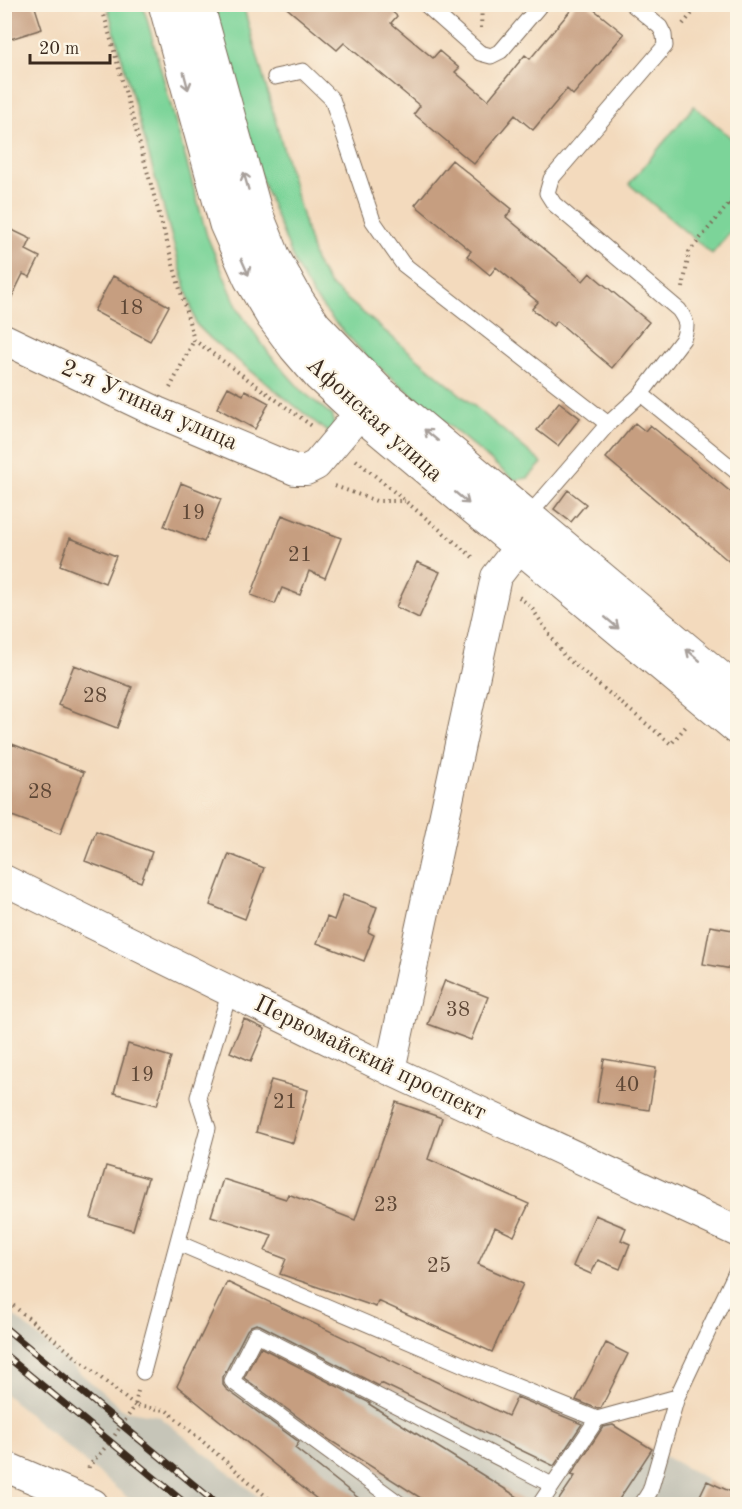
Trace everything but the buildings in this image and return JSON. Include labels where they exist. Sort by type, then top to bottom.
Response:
[{"type":"street","name":"Афонская улица","points":[[165,4],[225,224],[250,278],[294,347],[320,376],[369,402],[524,531],[738,693]]},
{"type":"street","name":"Афонская улица","points":[[197,4],[255,211],[275,261],[298,301],[369,402]]},
{"type":"street","name":"2-я Утиная улица","points":[[4,339],[157,412],[295,470]]},
{"type":"street","points":[[295,470],[306,470],[316,465],[369,402]]},
{"type":"street","name":"Афонская улица","points":[[524,531],[738,728]]},
{"type":"street","points":[[390,1071],[493,622],[496,577],[524,531]]},
{"type":"street","name":"Первомайский проспект","points":[[4,880],[390,1071],[738,1232]]},
{"type":"street","points":[[4,1466],[86,1502]]},
{"type":"lane","points":[[425,4],[480,53],[490,56],[501,51],[541,4]]},
{"type":"lane","points":[[524,531],[608,424],[641,394],[683,339],[687,329],[686,320],[679,310],[554,204],[547,193],[551,179],[664,46],[664,35],[660,27],[632,4]]},
{"type":"lane","points":[[275,77],[303,71],[332,99],[373,221],[403,264],[608,424]]},
{"type":"lane","points":[[641,394],[738,473]]},
{"type":"lane","points":[[143,1372],[208,1128],[198,1097],[230,991]]},
{"type":"lane","points":[[178,1243],[597,1419],[676,1398]]},
{"type":"lane","points":[[642,1504],[650,1491],[676,1398],[738,1268]]},
{"type":"lane","points":[[400,1504],[232,1381],[256,1335],[552,1485]]},
{"type":"lane","points":[[540,1504],[597,1419]]},
{"type":"path","points":[[679,310],[689,252],[738,193]]},
{"type":"path","points":[[728,204],[738,212]]},
{"type":"path","points":[[157,412],[194,340]]},
{"type":"path","points":[[295,470],[376,501],[405,501]]},
{"type":"path","points":[[4,1298],[135,1406],[166,1410],[275,1504]]},
{"type":"path","points":[[86,1502],[89,1466],[110,1442],[135,1406],[143,1372]]},
{"type":"shaded area","points":[[227,1282],[507,1416],[519,1393],[577,1420],[611,1424],[707,1479],[693,1504],[323,1504],[177,1386]]},
{"type":"shaded area","points":[[5,1308],[123,1410],[159,1416],[267,1504],[135,1504],[5,1394]]},
{"type":"green space","points":[[107,5],[143,5],[207,236],[239,311],[270,355],[302,391],[333,416],[334,428],[330,434],[211,339],[196,324]]},
{"type":"green space","points":[[211,5],[243,5],[315,261],[329,284],[542,463],[528,478],[514,480],[367,357],[313,295],[296,266],[257,168]]},
{"type":"green space","points":[[694,106],[737,143],[737,224],[712,254],[629,184]]},
{"type":"railway","points":[[4,1327],[217,1504]]},
{"type":"railway","points":[[4,1354],[186,1504]]}]
